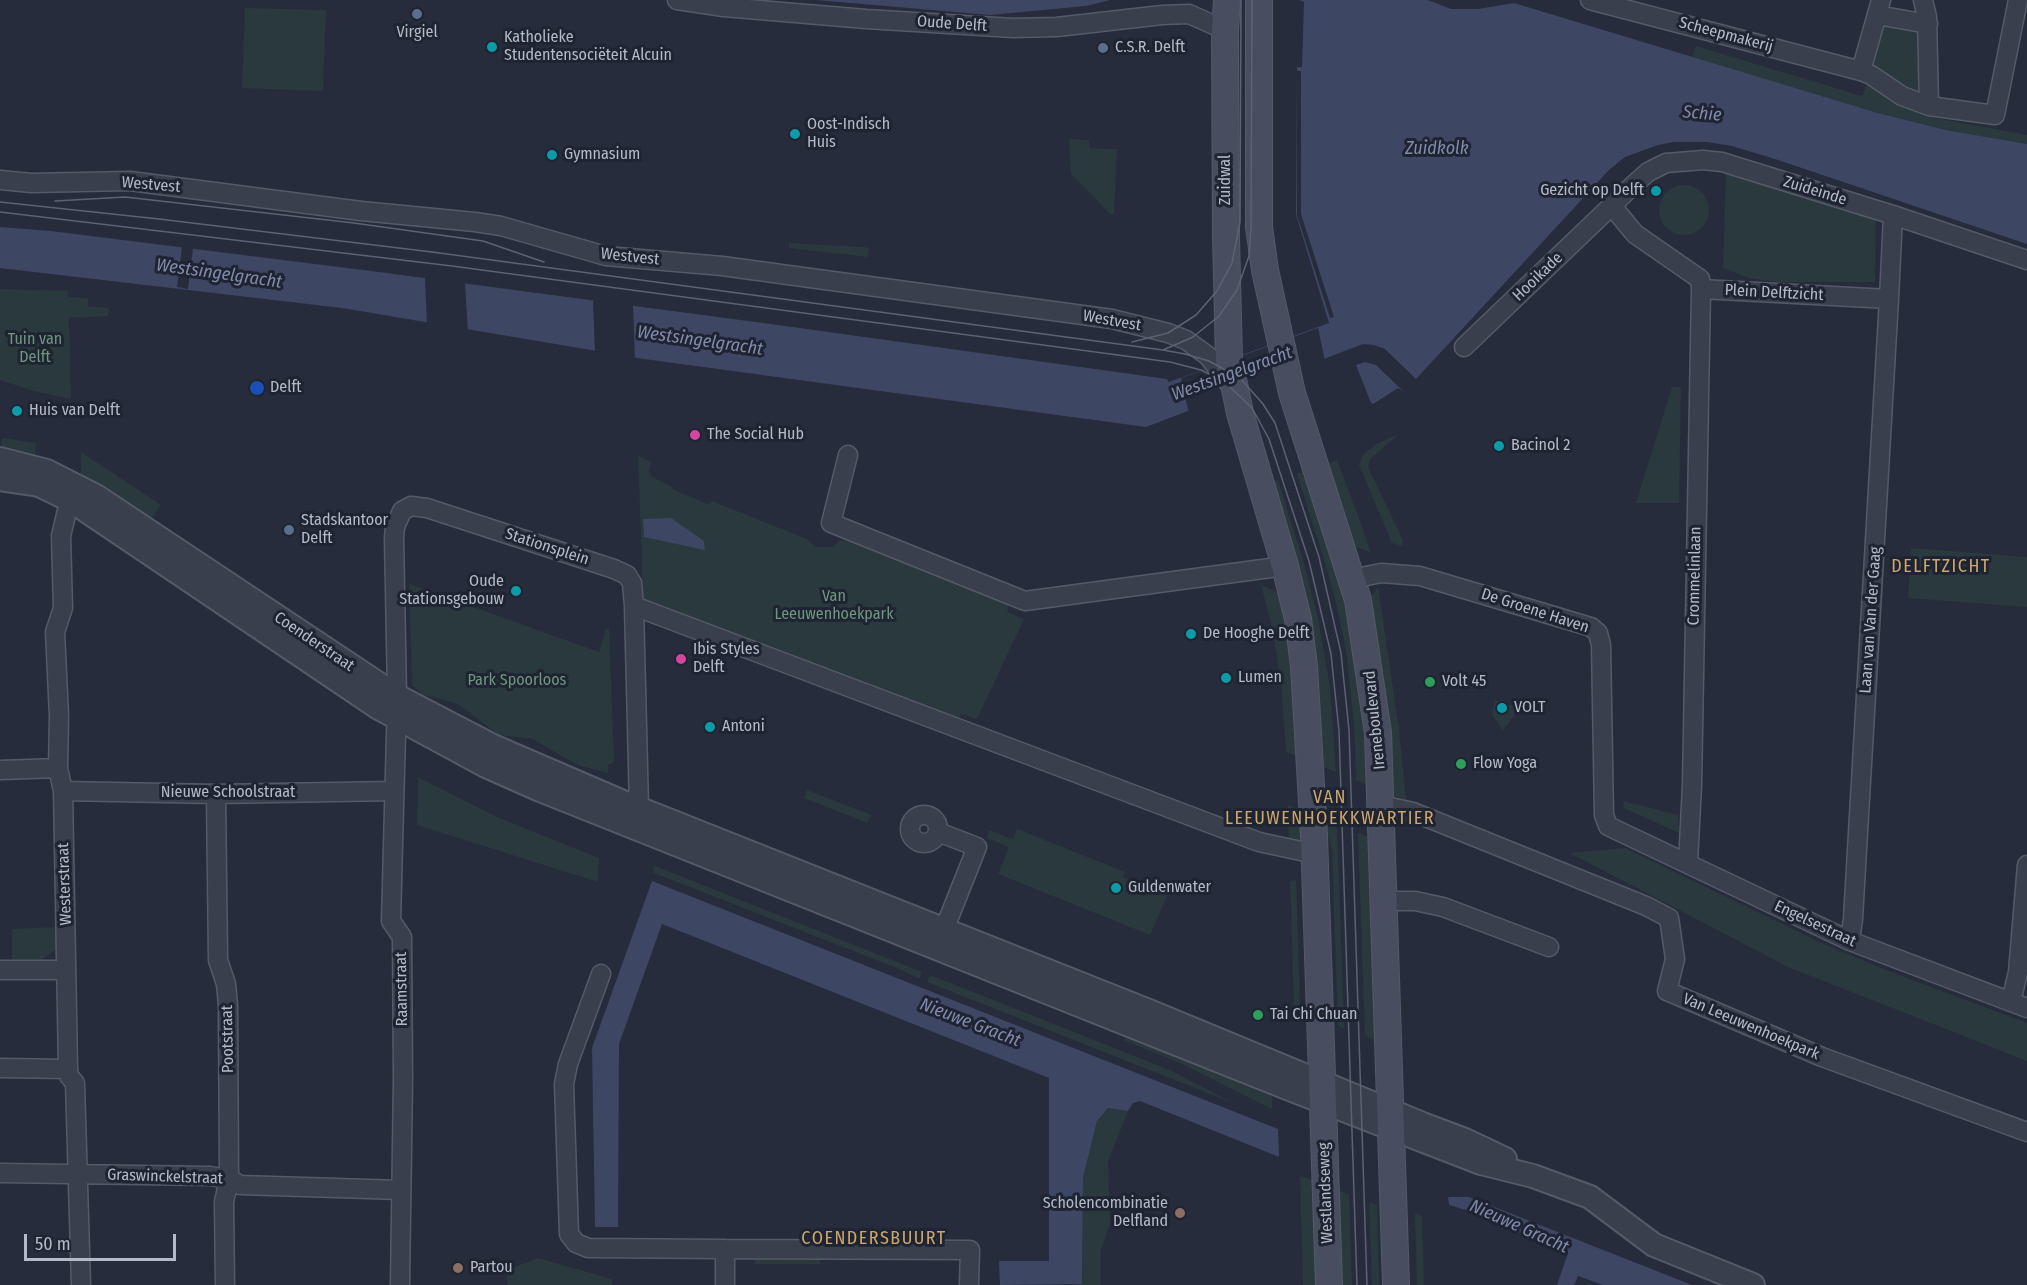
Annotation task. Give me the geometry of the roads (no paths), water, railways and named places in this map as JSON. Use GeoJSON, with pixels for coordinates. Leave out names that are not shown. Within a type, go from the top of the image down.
{"type":"FeatureCollection","features":[{"type":"Feature","properties":{"kind":"main road","name":"Zuidwal"},"geometry":{"type":"LineString","coordinates":[[1222,363],[1226,267],[1225,30],[1227,0]]}},
{"type":"Feature","properties":{"kind":"main road","name":"Zuidwal"},"geometry":{"type":"LineString","coordinates":[[1259,0],[1259,227],[1265,270],[1282,341]]}},
{"type":"Feature","properties":{"kind":"main road","name":"Ireneboulevard"},"geometry":{"type":"LineString","coordinates":[[1282,341],[1292,393],[1358,600],[1371,678],[1378,733],[1382,805],[1391,1119]]}},
{"type":"Feature","properties":{"kind":"main road"},"geometry":{"type":"LineString","coordinates":[[1222,363],[1239,403],[1285,566],[1298,619],[1305,666],[1315,854],[1322,1092]]}},
{"type":"Feature","properties":{"kind":"main road","name":"Westlandseweg"},"geometry":{"type":"LineString","coordinates":[[1322,1092],[1329,1285]]}},
{"type":"Feature","properties":{"kind":"main road"},"geometry":{"type":"LineString","coordinates":[[1391,1119],[1396,1285]]}},
{"type":"Feature","properties":{"kind":"street","name":"Oude Delft"},"geometry":{"type":"LineString","coordinates":[[677,0],[724,7],[842,17],[1013,28],[1057,27],[1189,14],[1225,30]]}},
{"type":"Feature","properties":{"kind":"street","name":"Scheepmakerij"},"geometry":{"type":"LineString","coordinates":[[1590,0],[1861,71],[1902,96],[1929,106],[1995,115],[2020,32]]}},
{"type":"Feature","properties":{"kind":"street"},"geometry":{"type":"LineString","coordinates":[[1923,0],[1928,24],[1929,106]]}},
{"type":"Feature","properties":{"kind":"street"},"geometry":{"type":"LineString","coordinates":[[2019,0],[2020,32]]}},
{"type":"Feature","properties":{"kind":"street"},"geometry":{"type":"LineString","coordinates":[[1861,71],[1880,5],[1928,24]]}},
{"type":"Feature","properties":{"kind":"street","name":"Zuideinde"},"geometry":{"type":"LineString","coordinates":[[1612,206],[1648,172],[1666,163],[1703,160],[1722,162],[1893,214],[2027,260]]}},
{"type":"Feature","properties":{"kind":"street","name":"Westvest"},"geometry":{"type":"LineString","coordinates":[[0,180],[31,183],[130,181],[361,211],[475,222],[501,226],[606,256],[722,266],[1112,319],[1178,336],[1222,363]]}},
{"type":"Feature","properties":{"kind":"street","name":"Plein Delftzicht"},"geometry":{"type":"LineString","coordinates":[[1612,206],[1635,234],[1700,279],[1701,289],[1889,299]]}},
{"type":"Feature","properties":{"kind":"street","name":"Hooikade"},"geometry":{"type":"LineString","coordinates":[[1464,347],[1612,206]]}},
{"type":"Feature","properties":{"kind":"street"},"geometry":{"type":"LineString","coordinates":[[1889,299],[1893,214]]}},
{"type":"Feature","properties":{"kind":"street","name":"Crommelinlaan"},"geometry":{"type":"LineString","coordinates":[[1688,863],[1692,785],[1701,289]]}},
{"type":"Feature","properties":{"kind":"street","name":"Laan van Van der Gaag"},"geometry":{"type":"LineString","coordinates":[[1850,941],[1889,299]]}},
{"type":"Feature","properties":{"kind":"street"},"geometry":{"type":"LineString","coordinates":[[848,454],[831,523],[1025,601],[1285,566]]}},
{"type":"Feature","properties":{"kind":"street","name":"Coenderstraat"},"geometry":{"type":"LineString","coordinates":[[0,459],[47,471],[71,491],[326,675],[397,707],[486,766],[540,790],[631,815]]}},
{"type":"Feature","properties":{"kind":"street","name":"Coenderstraat"},"geometry":{"type":"LineString","coordinates":[[0,479],[33,483],[48,489],[71,491]]}},
{"type":"Feature","properties":{"kind":"street","name":"Westerstraat"},"geometry":{"type":"LineString","coordinates":[[71,491],[61,537],[63,608],[55,632],[58,768],[63,791],[68,1069],[69,1076],[75,1083],[81,1285]]}},
{"type":"Feature","properties":{"kind":"street","name":"Stationsplein"},"geometry":{"type":"LineString","coordinates":[[397,707],[395,527],[402,511],[411,506],[427,508],[621,571],[627,575],[632,584],[633,606],[631,815]]}},
{"type":"Feature","properties":{"kind":"street","name":"De Groene Haven"},"geometry":{"type":"LineString","coordinates":[[1352,579],[1382,573],[1420,576],[1591,627],[1598,633],[1601,657],[1604,814],[1608,826]]}},
{"type":"Feature","properties":{"kind":"street"},"geometry":{"type":"LineString","coordinates":[[633,606],[1259,842],[1315,854]]}},
{"type":"Feature","properties":{"kind":"street","name":"Raamstraat"},"geometry":{"type":"LineString","coordinates":[[397,707],[391,921],[402,937],[403,1078],[400,1285]]}},
{"type":"Feature","properties":{"kind":"street"},"geometry":{"type":"LineString","coordinates":[[0,770],[58,768]]}},
{"type":"Feature","properties":{"kind":"street","name":"Nieuwe Schoolstraat"},"geometry":{"type":"LineString","coordinates":[[63,791],[216,794],[394,791]]}},
{"type":"Feature","properties":{"kind":"street","name":"Pootstraat"},"geometry":{"type":"LineString","coordinates":[[216,794],[218,960],[226,984],[228,1005],[229,1179],[224,1202],[225,1285]]}},
{"type":"Feature","properties":{"kind":"street","name":"Van Leeuwenhoekpark"},"geometry":{"type":"LineString","coordinates":[[1382,805],[1413,812],[1646,906],[1670,918],[1675,959],[1667,992],[1822,1057],[2027,1132]]}},
{"type":"Feature","properties":{"kind":"street"},"geometry":{"type":"LineString","coordinates":[[631,815],[1391,1119],[1488,1165],[1533,1176],[1590,1197],[1654,1245],[1753,1285]]}},
{"type":"Feature","properties":{"kind":"street","name":"Engelsestraat"},"geometry":{"type":"LineString","coordinates":[[1608,826],[1850,941],[2019,1005]]}},
{"type":"Feature","properties":{"kind":"street"},"geometry":{"type":"LineString","coordinates":[[938,832],[977,847],[940,938]]}},
{"type":"Feature","properties":{"kind":"street"},"geometry":{"type":"LineString","coordinates":[[2019,1005],[2018,972],[2027,864]]}},
{"type":"Feature","properties":{"kind":"street"},"geometry":{"type":"LineString","coordinates":[[1384,901],[1415,901],[1443,907],[1549,947]]}},
{"type":"Feature","properties":{"kind":"street"},"geometry":{"type":"LineString","coordinates":[[0,970],[66,970]]}},
{"type":"Feature","properties":{"kind":"street"},"geometry":{"type":"LineString","coordinates":[[601,974],[568,1064],[564,1084],[569,1234],[576,1243],[588,1248],[970,1250],[969,1285]]}},
{"type":"Feature","properties":{"kind":"street"},"geometry":{"type":"LineString","coordinates":[[0,1068],[68,1069]]}},
{"type":"Feature","properties":{"kind":"street","name":"Graswinckelstraat"},"geometry":{"type":"LineString","coordinates":[[0,1173],[210,1176],[229,1179],[240,1185],[401,1190]]}},
{"type":"Feature","properties":{"kind":"street"},"geometry":{"type":"LineString","coordinates":[[725,1249],[725,1285]]}},
{"type":"Feature","properties":{"kind":"water"},"geometry":{"type":"Polygon","coordinates":[[[816,0],[1110,0],[1086,6],[990,15],[816,0]]]}},
{"type":"Feature","properties":{"kind":"water"},"geometry":{"type":"Polygon","coordinates":[[[1299,0],[1428,0],[1451,9],[1478,9],[1514,3],[1878,113],[1946,130],[2027,144],[2027,244],[1732,146],[1707,142],[1673,142],[1658,145],[1625,157],[1609,170],[1416,379],[1385,349],[1363,344],[1146,427],[644,359],[342,308],[0,268],[0,227],[51,231],[778,325],[1167,379],[1169,382],[1329,323],[1296,215],[1297,67],[1302,67],[1304,2],[1299,0]]]}},
{"type":"Feature","properties":{"kind":"water"},"geometry":{"type":"Polygon","coordinates":[[[1365,362],[1376,365],[1404,392],[1398,388],[1373,404],[1371,403],[1356,365],[1365,362]]]}},
{"type":"Feature","properties":{"kind":"water"},"geometry":{"type":"Polygon","coordinates":[[[671,518],[704,541],[705,550],[644,537],[643,519],[671,518]]]}},
{"type":"Feature","properties":{"kind":"water","name":"Nieuwe Gracht"},"geometry":{"type":"Polygon","coordinates":[[[652,881],[1278,1129],[1279,1157],[1140,1101],[1133,1103],[1128,1111],[1108,1108],[1097,1121],[1083,1178],[1082,1284],[1000,1285],[999,1261],[1049,1261],[1049,1078],[662,924],[619,1044],[618,1227],[595,1227],[592,1048],[652,881]]]}},
{"type":"Feature","properties":{"kind":"water","name":"Nieuwe Gracht"},"geometry":{"type":"Polygon","coordinates":[[[1448,1197],[1469,1197],[1692,1285],[1603,1285],[1578,1276],[1574,1285],[1557,1285],[1568,1253],[1449,1205],[1448,1197]]]}},
{"type":"Feature","properties":{"kind":"tram line"},"geometry":{"type":"LineString","coordinates":[[1132,342],[1168,333],[1196,315],[1217,291],[1232,263],[1240,222],[1241,0]]}},
{"type":"Feature","properties":{"kind":"tram line"},"geometry":{"type":"LineString","coordinates":[[1163,350],[1193,337],[1219,316],[1237,290],[1249,256],[1252,0]]}},
{"type":"Feature","properties":{"kind":"tram line"},"geometry":{"type":"LineString","coordinates":[[55,201],[125,197],[354,223],[483,241],[544,262]]}},
{"type":"Feature","properties":{"kind":"tram line"},"geometry":{"type":"LineString","coordinates":[[0,202],[432,252],[1163,350],[1209,361],[1240,378],[1263,404],[1275,423],[1319,557],[1341,653],[1349,730],[1367,1285]]}},
{"type":"Feature","properties":{"kind":"tram line"},"geometry":{"type":"LineString","coordinates":[[0,212],[452,266],[1170,362],[1201,370],[1226,383],[1252,408],[1269,439],[1309,561],[1331,654],[1339,731],[1357,1285]]}},
{"type":"Feature","properties":{"kind":"place","name":"Virgiel"},"geometry":{"type":"Point","coordinates":[417,14]}},
{"type":"Feature","properties":{"kind":"place","name":"Katholieke Studentensociëteit Alcuin"},"geometry":{"type":"Point","coordinates":[492,47]}},
{"type":"Feature","properties":{"kind":"place","name":"C.S.R. Delft"},"geometry":{"type":"Point","coordinates":[1103,48]}},
{"type":"Feature","properties":{"kind":"place","name":"Oost-Indisch Huis"},"geometry":{"type":"Point","coordinates":[795,134]}},
{"type":"Feature","properties":{"kind":"place","name":"Gymnasium"},"geometry":{"type":"Point","coordinates":[552,155]}},
{"type":"Feature","properties":{"kind":"place","name":"Gezicht op Delft"},"geometry":{"type":"Point","coordinates":[1656,191]}},
{"type":"Feature","properties":{"kind":"place","name":"Delft"},"geometry":{"type":"Point","coordinates":[257,388]}},
{"type":"Feature","properties":{"kind":"place","name":"Huis van Delft"},"geometry":{"type":"Point","coordinates":[17,411]}},
{"type":"Feature","properties":{"kind":"place","name":"The Social Hub"},"geometry":{"type":"Point","coordinates":[695,435]}},
{"type":"Feature","properties":{"kind":"place","name":"Bacinol 2"},"geometry":{"type":"Point","coordinates":[1499,446]}},
{"type":"Feature","properties":{"kind":"place","name":"Stadskantoor Delft"},"geometry":{"type":"Point","coordinates":[289,530]}},
{"type":"Feature","properties":{"kind":"place","name":"Oude Stationsgebouw"},"geometry":{"type":"Point","coordinates":[516,591]}},
{"type":"Feature","properties":{"kind":"place","name":"De Hooghe Delft"},"geometry":{"type":"Point","coordinates":[1191,634]}},
{"type":"Feature","properties":{"kind":"place","name":"Ibis Styles Delft"},"geometry":{"type":"Point","coordinates":[681,659]}},
{"type":"Feature","properties":{"kind":"place","name":"Lumen"},"geometry":{"type":"Point","coordinates":[1226,678]}},
{"type":"Feature","properties":{"kind":"place","name":"Volt 45"},"geometry":{"type":"Point","coordinates":[1430,682]}},
{"type":"Feature","properties":{"kind":"place","name":"VOLT"},"geometry":{"type":"Point","coordinates":[1502,708]}},
{"type":"Feature","properties":{"kind":"place","name":"Antoni"},"geometry":{"type":"Point","coordinates":[710,727]}},
{"type":"Feature","properties":{"kind":"place","name":"Flow Yoga"},"geometry":{"type":"Point","coordinates":[1461,764]}},
{"type":"Feature","properties":{"kind":"place","name":"Guldenwater"},"geometry":{"type":"Point","coordinates":[1116,888]}},
{"type":"Feature","properties":{"kind":"place","name":"Tai Chi Chuan"},"geometry":{"type":"Point","coordinates":[1258,1015]}},
{"type":"Feature","properties":{"kind":"place","name":"Scholencombinatie Delfland"},"geometry":{"type":"Point","coordinates":[1180,1213]}},
{"type":"Feature","properties":{"kind":"place","name":"Partou"},"geometry":{"type":"Point","coordinates":[458,1268]}},
{"type":"Feature","properties":{"kind":"district","name":"DELFTZICHT"},"geometry":{"type":"Point","coordinates":[1941,567]}},
{"type":"Feature","properties":{"kind":"district","name":"VAN LEEUWENHOEKKWARTIER"},"geometry":{"type":"Point","coordinates":[1330,808]}},
{"type":"Feature","properties":{"kind":"district","name":"COENDERSBUURT"},"geometry":{"type":"Point","coordinates":[874,1239]}},
{"type":"Feature","properties":{"kind":"water label","name":"Schie"},"geometry":{"type":"Point","coordinates":[1702,114]}},
{"type":"Feature","properties":{"kind":"water label","name":"Zuidkolk"},"geometry":{"type":"Point","coordinates":[1437,149]}},
{"type":"Feature","properties":{"kind":"water label","name":"Westsingelgracht"},"geometry":{"type":"Point","coordinates":[219,274]}},
{"type":"Feature","properties":{"kind":"water label","name":"Westsingelgracht"},"geometry":{"type":"Point","coordinates":[700,341]}},
{"type":"Feature","properties":{"kind":"water label","name":"Westsingelgracht"},"geometry":{"type":"Point","coordinates":[1232,374]}},
{"type":"Feature","properties":{"kind":"park label","name":"Tuin van Delft"},"geometry":{"type":"Point","coordinates":[35,349]}},
{"type":"Feature","properties":{"kind":"park label","name":"Park Spoorloos"},"geometry":{"type":"Point","coordinates":[517,681]}}]}
